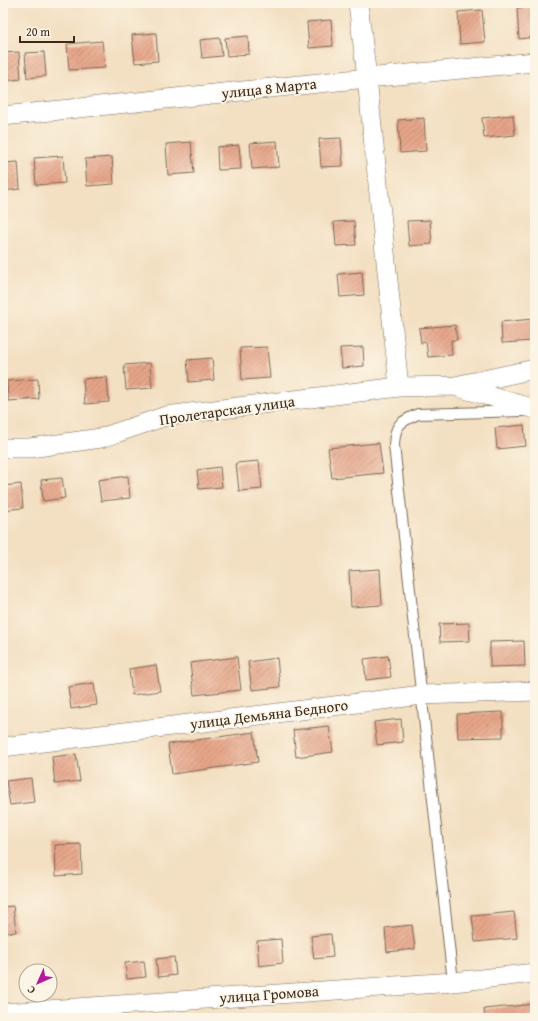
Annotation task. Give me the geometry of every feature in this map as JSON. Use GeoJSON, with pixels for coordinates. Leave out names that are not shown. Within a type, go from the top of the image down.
{"type":"FeatureCollection","features":[{"type":"Feature","properties":{"kind":"street"},"geometry":{"type":"LineString","coordinates":[[358,3],[399,387]]}},
{"type":"Feature","properties":{"kind":"street","name":"улица 8 Марта"},"geometry":{"type":"LineString","coordinates":[[3,116],[535,62]]}},
{"type":"Feature","properties":{"kind":"street","name":"Пролетарская улица"},"geometry":{"type":"LineString","coordinates":[[3,448],[30,448],[101,438],[166,416],[399,387],[455,386],[535,369]]}},
{"type":"Feature","properties":{"kind":"street","name":"Пролетарская улица"},"geometry":{"type":"LineString","coordinates":[[455,386],[535,410]]}},
{"type":"Feature","properties":{"kind":"street","name":"улица Демьяна Бедного"},"geometry":{"type":"LineString","coordinates":[[3,747],[422,695],[535,691]]}},
{"type":"Feature","properties":{"kind":"street","name":"улица Громова"},"geometry":{"type":"LineString","coordinates":[[3,1013],[453,982],[535,973]]}},
{"type":"Feature","properties":{"kind":"lane"},"geometry":{"type":"LineString","coordinates":[[453,982],[395,453],[395,433],[402,421],[418,414],[535,410]]}},
{"type":"Feature","properties":{"kind":"building"},"geometry":{"type":"Polygon","coordinates":[[[535,7],[535,37],[519,39],[517,8],[535,7]]]}},
{"type":"Feature","properties":{"kind":"building"},"geometry":{"type":"Polygon","coordinates":[[[482,10],[485,42],[460,44],[458,12],[482,10]]]}},
{"type":"Feature","properties":{"kind":"building"},"geometry":{"type":"Polygon","coordinates":[[[331,20],[333,46],[309,48],[307,22],[331,20]]]}},
{"type":"Feature","properties":{"kind":"building"},"geometry":{"type":"Polygon","coordinates":[[[156,33],[158,61],[135,63],[132,35],[156,33]]]}},
{"type":"Feature","properties":{"kind":"building"},"geometry":{"type":"Polygon","coordinates":[[[248,36],[249,54],[227,56],[225,38],[248,36]]]}},
{"type":"Feature","properties":{"kind":"building"},"geometry":{"type":"Polygon","coordinates":[[[220,38],[222,56],[202,58],[200,40],[220,38]]]}},
{"type":"Feature","properties":{"kind":"building"},"geometry":{"type":"Polygon","coordinates":[[[102,41],[105,68],[69,70],[67,44],[102,41]]]}},
{"type":"Feature","properties":{"kind":"building"},"geometry":{"type":"Polygon","coordinates":[[[19,52],[21,79],[3,81],[3,53],[19,52]]]}},
{"type":"Feature","properties":{"kind":"building"},"geometry":{"type":"Polygon","coordinates":[[[44,52],[46,76],[27,78],[25,53],[44,52]]]}},
{"type":"Feature","properties":{"kind":"building"},"geometry":{"type":"Polygon","coordinates":[[[513,115],[515,135],[484,138],[482,118],[513,115]]]}},
{"type":"Feature","properties":{"kind":"building"},"geometry":{"type":"Polygon","coordinates":[[[424,118],[426,151],[400,153],[398,120],[424,118]]]}},
{"type":"Feature","properties":{"kind":"building"},"geometry":{"type":"Polygon","coordinates":[[[341,138],[343,166],[321,167],[319,139],[341,138]]]}},
{"type":"Feature","properties":{"kind":"building"},"geometry":{"type":"Polygon","coordinates":[[[277,141],[279,167],[252,169],[250,143],[277,141]]]}},
{"type":"Feature","properties":{"kind":"building"},"geometry":{"type":"Polygon","coordinates":[[[191,142],[194,173],[168,175],[166,144],[191,142]]]}},
{"type":"Feature","properties":{"kind":"building"},"geometry":{"type":"Polygon","coordinates":[[[239,145],[241,169],[218,170],[217,147],[239,145]]]}},
{"type":"Feature","properties":{"kind":"building"},"geometry":{"type":"Polygon","coordinates":[[[63,156],[65,183],[36,185],[34,158],[63,156]]]}},
{"type":"Feature","properties":{"kind":"building"},"geometry":{"type":"Polygon","coordinates":[[[112,157],[114,184],[87,186],[85,159],[112,157]]]}},
{"type":"Feature","properties":{"kind":"building"},"geometry":{"type":"Polygon","coordinates":[[[18,162],[20,189],[3,191],[3,163],[18,162]]]}},
{"type":"Feature","properties":{"kind":"building"},"geometry":{"type":"Polygon","coordinates":[[[430,220],[432,244],[409,246],[407,221],[430,220]]]}},
{"type":"Feature","properties":{"kind":"building"},"geometry":{"type":"Polygon","coordinates":[[[354,221],[356,245],[336,246],[334,222],[354,221]]]}},
{"type":"Feature","properties":{"kind":"building"},"geometry":{"type":"Polygon","coordinates":[[[362,272],[364,295],[340,297],[338,274],[362,272]]]}},
{"type":"Feature","properties":{"kind":"building"},"geometry":{"type":"Polygon","coordinates":[[[533,319],[534,341],[502,343],[501,322],[533,319]]]}},
{"type":"Feature","properties":{"kind":"building"},"geometry":{"type":"Polygon","coordinates":[[[455,325],[457,340],[451,340],[452,355],[428,357],[426,342],[421,343],[419,328],[455,325]]]}},
{"type":"Feature","properties":{"kind":"building"},"geometry":{"type":"Polygon","coordinates":[[[267,347],[270,378],[242,380],[240,348],[267,347]]]}},
{"type":"Feature","properties":{"kind":"building"},"geometry":{"type":"Polygon","coordinates":[[[363,347],[364,366],[342,368],[340,348],[363,347]]]}},
{"type":"Feature","properties":{"kind":"building"},"geometry":{"type":"Polygon","coordinates":[[[212,358],[214,380],[189,382],[187,360],[212,358]]]}},
{"type":"Feature","properties":{"kind":"building"},"geometry":{"type":"Polygon","coordinates":[[[150,363],[152,388],[126,390],[124,365],[150,363]]]}},
{"type":"Feature","properties":{"kind":"building"},"geometry":{"type":"Polygon","coordinates":[[[107,377],[109,402],[85,404],[83,379],[107,377]]]}},
{"type":"Feature","properties":{"kind":"building"},"geometry":{"type":"Polygon","coordinates":[[[38,379],[39,399],[8,401],[7,381],[38,379]]]}},
{"type":"Feature","properties":{"kind":"building"},"geometry":{"type":"Polygon","coordinates":[[[524,425],[526,446],[497,449],[495,428],[524,425]]]}},
{"type":"Feature","properties":{"kind":"building"},"geometry":{"type":"Polygon","coordinates":[[[379,443],[383,473],[332,478],[328,448],[379,443]]]}},
{"type":"Feature","properties":{"kind":"building"},"geometry":{"type":"Polygon","coordinates":[[[259,461],[262,489],[239,491],[236,463],[259,461]]]}},
{"type":"Feature","properties":{"kind":"building"},"geometry":{"type":"Polygon","coordinates":[[[220,467],[222,487],[199,489],[197,470],[220,467]]]}},
{"type":"Feature","properties":{"kind":"building"},"geometry":{"type":"Polygon","coordinates":[[[128,476],[130,498],[101,501],[98,480],[128,476]]]}},
{"type":"Feature","properties":{"kind":"building"},"geometry":{"type":"Polygon","coordinates":[[[62,478],[65,498],[43,501],[41,480],[62,478]]]}},
{"type":"Feature","properties":{"kind":"building"},"geometry":{"type":"Polygon","coordinates":[[[21,484],[23,508],[3,510],[3,486],[21,484]]]}},
{"type":"Feature","properties":{"kind":"building"},"geometry":{"type":"Polygon","coordinates":[[[380,569],[382,605],[351,607],[349,571],[380,569]]]}},
{"type":"Feature","properties":{"kind":"building"},"geometry":{"type":"Polygon","coordinates":[[[469,623],[470,641],[440,642],[439,624],[469,623]]]}},
{"type":"Feature","properties":{"kind":"building"},"geometry":{"type":"Polygon","coordinates":[[[524,641],[525,666],[490,667],[490,642],[524,641]]]}},
{"type":"Feature","properties":{"kind":"building"},"geometry":{"type":"Polygon","coordinates":[[[388,656],[391,677],[366,680],[364,659],[388,656]]]}},
{"type":"Feature","properties":{"kind":"building"},"geometry":{"type":"Polygon","coordinates":[[[237,657],[241,690],[194,695],[190,663],[237,657]]]}},
{"type":"Feature","properties":{"kind":"building"},"geometry":{"type":"Polygon","coordinates":[[[277,658],[280,687],[252,690],[248,662],[277,658]]]}},
{"type":"Feature","properties":{"kind":"building"},"geometry":{"type":"Polygon","coordinates":[[[156,665],[160,691],[132,695],[129,669],[156,665]]]}},
{"type":"Feature","properties":{"kind":"building"},"geometry":{"type":"Polygon","coordinates":[[[94,683],[97,705],[71,709],[68,687],[94,683]]]}},
{"type":"Feature","properties":{"kind":"building"},"geometry":{"type":"Polygon","coordinates":[[[503,712],[503,737],[458,738],[457,714],[503,712]]]}},
{"type":"Feature","properties":{"kind":"building"},"geometry":{"type":"Polygon","coordinates":[[[401,719],[403,742],[377,745],[374,722],[401,719]]]}},
{"type":"Feature","properties":{"kind":"building"},"geometry":{"type":"Polygon","coordinates":[[[329,726],[333,752],[296,757],[293,730],[329,726]]]}},
{"type":"Feature","properties":{"kind":"building"},"geometry":{"type":"Polygon","coordinates":[[[254,732],[258,762],[172,774],[168,744],[254,732]]]}},
{"type":"Feature","properties":{"kind":"building"},"geometry":{"type":"Polygon","coordinates":[[[76,754],[80,781],[55,784],[52,757],[76,754]]]}},
{"type":"Feature","properties":{"kind":"building"},"geometry":{"type":"Polygon","coordinates":[[[31,778],[34,802],[10,805],[6,781],[31,778]]]}},
{"type":"Feature","properties":{"kind":"building"},"geometry":{"type":"Polygon","coordinates":[[[81,844],[82,874],[56,876],[55,845],[81,844]]]}},
{"type":"Feature","properties":{"kind":"building"},"geometry":{"type":"Polygon","coordinates":[[[13,906],[16,932],[3,933],[3,907],[13,906]]]}},
{"type":"Feature","properties":{"kind":"building"},"geometry":{"type":"Polygon","coordinates":[[[514,912],[517,938],[475,942],[472,916],[514,912]]]}},
{"type":"Feature","properties":{"kind":"building"},"geometry":{"type":"Polygon","coordinates":[[[412,925],[415,949],[387,952],[385,928],[412,925]]]}},
{"type":"Feature","properties":{"kind":"building"},"geometry":{"type":"Polygon","coordinates":[[[331,934],[333,957],[314,959],[311,936],[331,934]]]}},
{"type":"Feature","properties":{"kind":"building"},"geometry":{"type":"Polygon","coordinates":[[[281,939],[283,963],[259,966],[257,941],[281,939]]]}},
{"type":"Feature","properties":{"kind":"building"},"geometry":{"type":"Polygon","coordinates":[[[174,957],[176,975],[158,977],[156,959],[174,957]]]}},
{"type":"Feature","properties":{"kind":"building"},"geometry":{"type":"Polygon","coordinates":[[[144,961],[146,977],[127,979],[125,963],[144,961]]]}},
{"type":"Feature","properties":{"kind":"building"},"geometry":{"type":"Polygon","coordinates":[[[535,1004],[535,1018],[485,1018],[484,1009],[535,1004]]]}},
{"type":"Feature","properties":{"kind":"building"},"geometry":{"type":"Polygon","coordinates":[[[414,1013],[414,1018],[392,1018],[391,1015],[414,1013]]]}}]}
